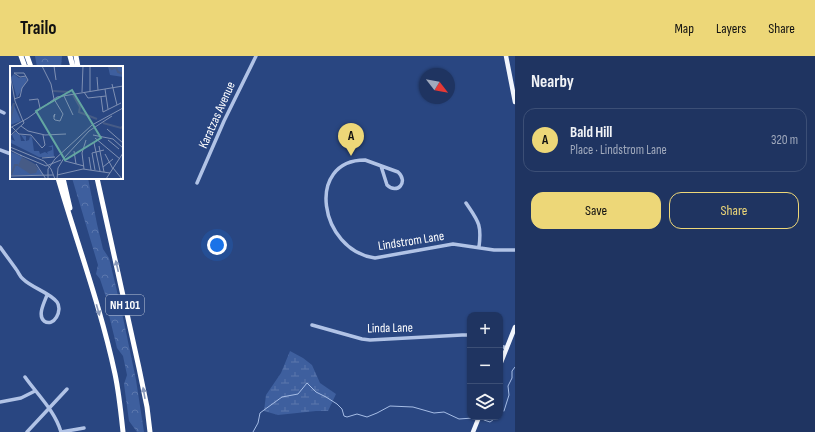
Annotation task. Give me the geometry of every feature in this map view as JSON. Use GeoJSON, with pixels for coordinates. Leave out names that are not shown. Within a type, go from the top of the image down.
{"type":"FeatureCollection","features":[{"type":"Feature","properties":{"kind":"highway"},"geometry":{"type":"LineString","coordinates":[[21,56],[25,66]]}},
{"type":"Feature","properties":{"kind":"highway"},"geometry":{"type":"LineString","coordinates":[[27,56],[31,66]]}},
{"type":"Feature","properties":{"kind":"highway"},"geometry":{"type":"LineString","coordinates":[[70,56],[73,66]]}},
{"type":"Feature","properties":{"kind":"highway"},"geometry":{"type":"LineString","coordinates":[[76,56],[78,66]]}},
{"type":"Feature","properties":{"kind":"highway","name":"NH 101"},"geometry":{"type":"LineString","coordinates":[[58,179],[105,332],[115,375],[123,432]]}},
{"type":"Feature","properties":{"kind":"highway"},"geometry":{"type":"LineString","coordinates":[[63,179],[80,246]]}},
{"type":"Feature","properties":{"kind":"highway","name":"NH 101"},"geometry":{"type":"LineString","coordinates":[[97,179],[139,368],[147,407],[150,432]]}},
{"type":"Feature","properties":{"kind":"main road"},"geometry":{"type":"LineString","coordinates":[[506,56],[515,102]]}},
{"type":"Feature","properties":{"kind":"main road"},"geometry":{"type":"LineString","coordinates":[[503,356],[515,327]]}},
{"type":"Feature","properties":{"kind":"main road"},"geometry":{"type":"LineString","coordinates":[[473,432],[478,420]]}},
{"type":"Feature","properties":{"kind":"street","name":"Karatzas Avenue"},"geometry":{"type":"LineString","coordinates":[[197,183],[227,115],[256,56]]}},
{"type":"Feature","properties":{"kind":"street"},"geometry":{"type":"LineString","coordinates":[[0,150],[10,154]]}},
{"type":"Feature","properties":{"kind":"street","name":"Lindstrom Lane"},"geometry":{"type":"LineString","coordinates":[[381,166],[387,185],[392,189],[400,186],[403,182],[400,174],[381,166],[365,160],[350,162],[340,168],[336,171],[329,185],[326,202],[329,218],[349,247],[366,256],[375,258],[457,244],[494,250],[515,250]]}},
{"type":"Feature","properties":{"kind":"street"},"geometry":{"type":"LineString","coordinates":[[466,203],[476,218],[480,230],[479,247]]}},
{"type":"Feature","properties":{"kind":"street"},"geometry":{"type":"LineString","coordinates":[[0,247],[24,280],[47,295],[54,300],[59,306],[57,318],[50,322],[46,322],[41,316],[47,295]]}},
{"type":"Feature","properties":{"kind":"street","name":"Linda Lane"},"geometry":{"type":"LineString","coordinates":[[312,325],[370,340],[467,335]]}},
{"type":"Feature","properties":{"kind":"street"},"geometry":{"type":"LineString","coordinates":[[25,377],[57,421],[61,432],[84,428]]}},
{"type":"Feature","properties":{"kind":"street"},"geometry":{"type":"LineString","coordinates":[[26,432],[67,389]]}},
{"type":"Feature","properties":{"kind":"street"},"geometry":{"type":"LineString","coordinates":[[0,402],[21,398],[35,391]]}},
{"type":"Feature","properties":{"kind":"green space"},"geometry":{"type":"Polygon","coordinates":[[[35,56],[62,56],[61,66],[37,66],[35,56]]]}},
{"type":"Feature","properties":{"kind":"green space"},"geometry":{"type":"Polygon","coordinates":[[[72,179],[88,179],[103,249],[109,258],[121,308],[136,380],[144,432],[137,432],[129,421],[124,384],[127,375],[123,356],[117,348],[106,303],[107,300],[100,279],[96,274],[98,265],[72,179]]]}},
{"type":"Feature","properties":{"kind":"green space"},"geometry":{"type":"Polygon","coordinates":[[[290,351],[312,365],[320,383],[336,394],[328,411],[278,415],[264,411],[266,395],[281,373],[290,351]]]}},
{"type":"Feature","properties":{"kind":"waterway"},"geometry":{"type":"LineString","coordinates":[[504,411],[509,395],[508,386],[512,378],[512,371],[515,367]]}},
{"type":"Feature","properties":{"kind":"waterway"},"geometry":{"type":"LineString","coordinates":[[253,432],[258,423],[260,413],[282,397],[298,394],[307,383],[316,392],[337,404],[342,409],[344,416],[347,417],[357,414],[367,417],[390,406],[413,407],[434,413],[444,412],[459,419],[467,418]]}},
{"type":"Feature","properties":{"kind":"waterway"},"geometry":{"type":"LineString","coordinates":[[484,420],[490,422],[493,420]]}},
{"type":"Feature","properties":{"kind":"place","name":"Bald Hill"},"geometry":{"type":"Point","coordinates":[351,156]}}]}
